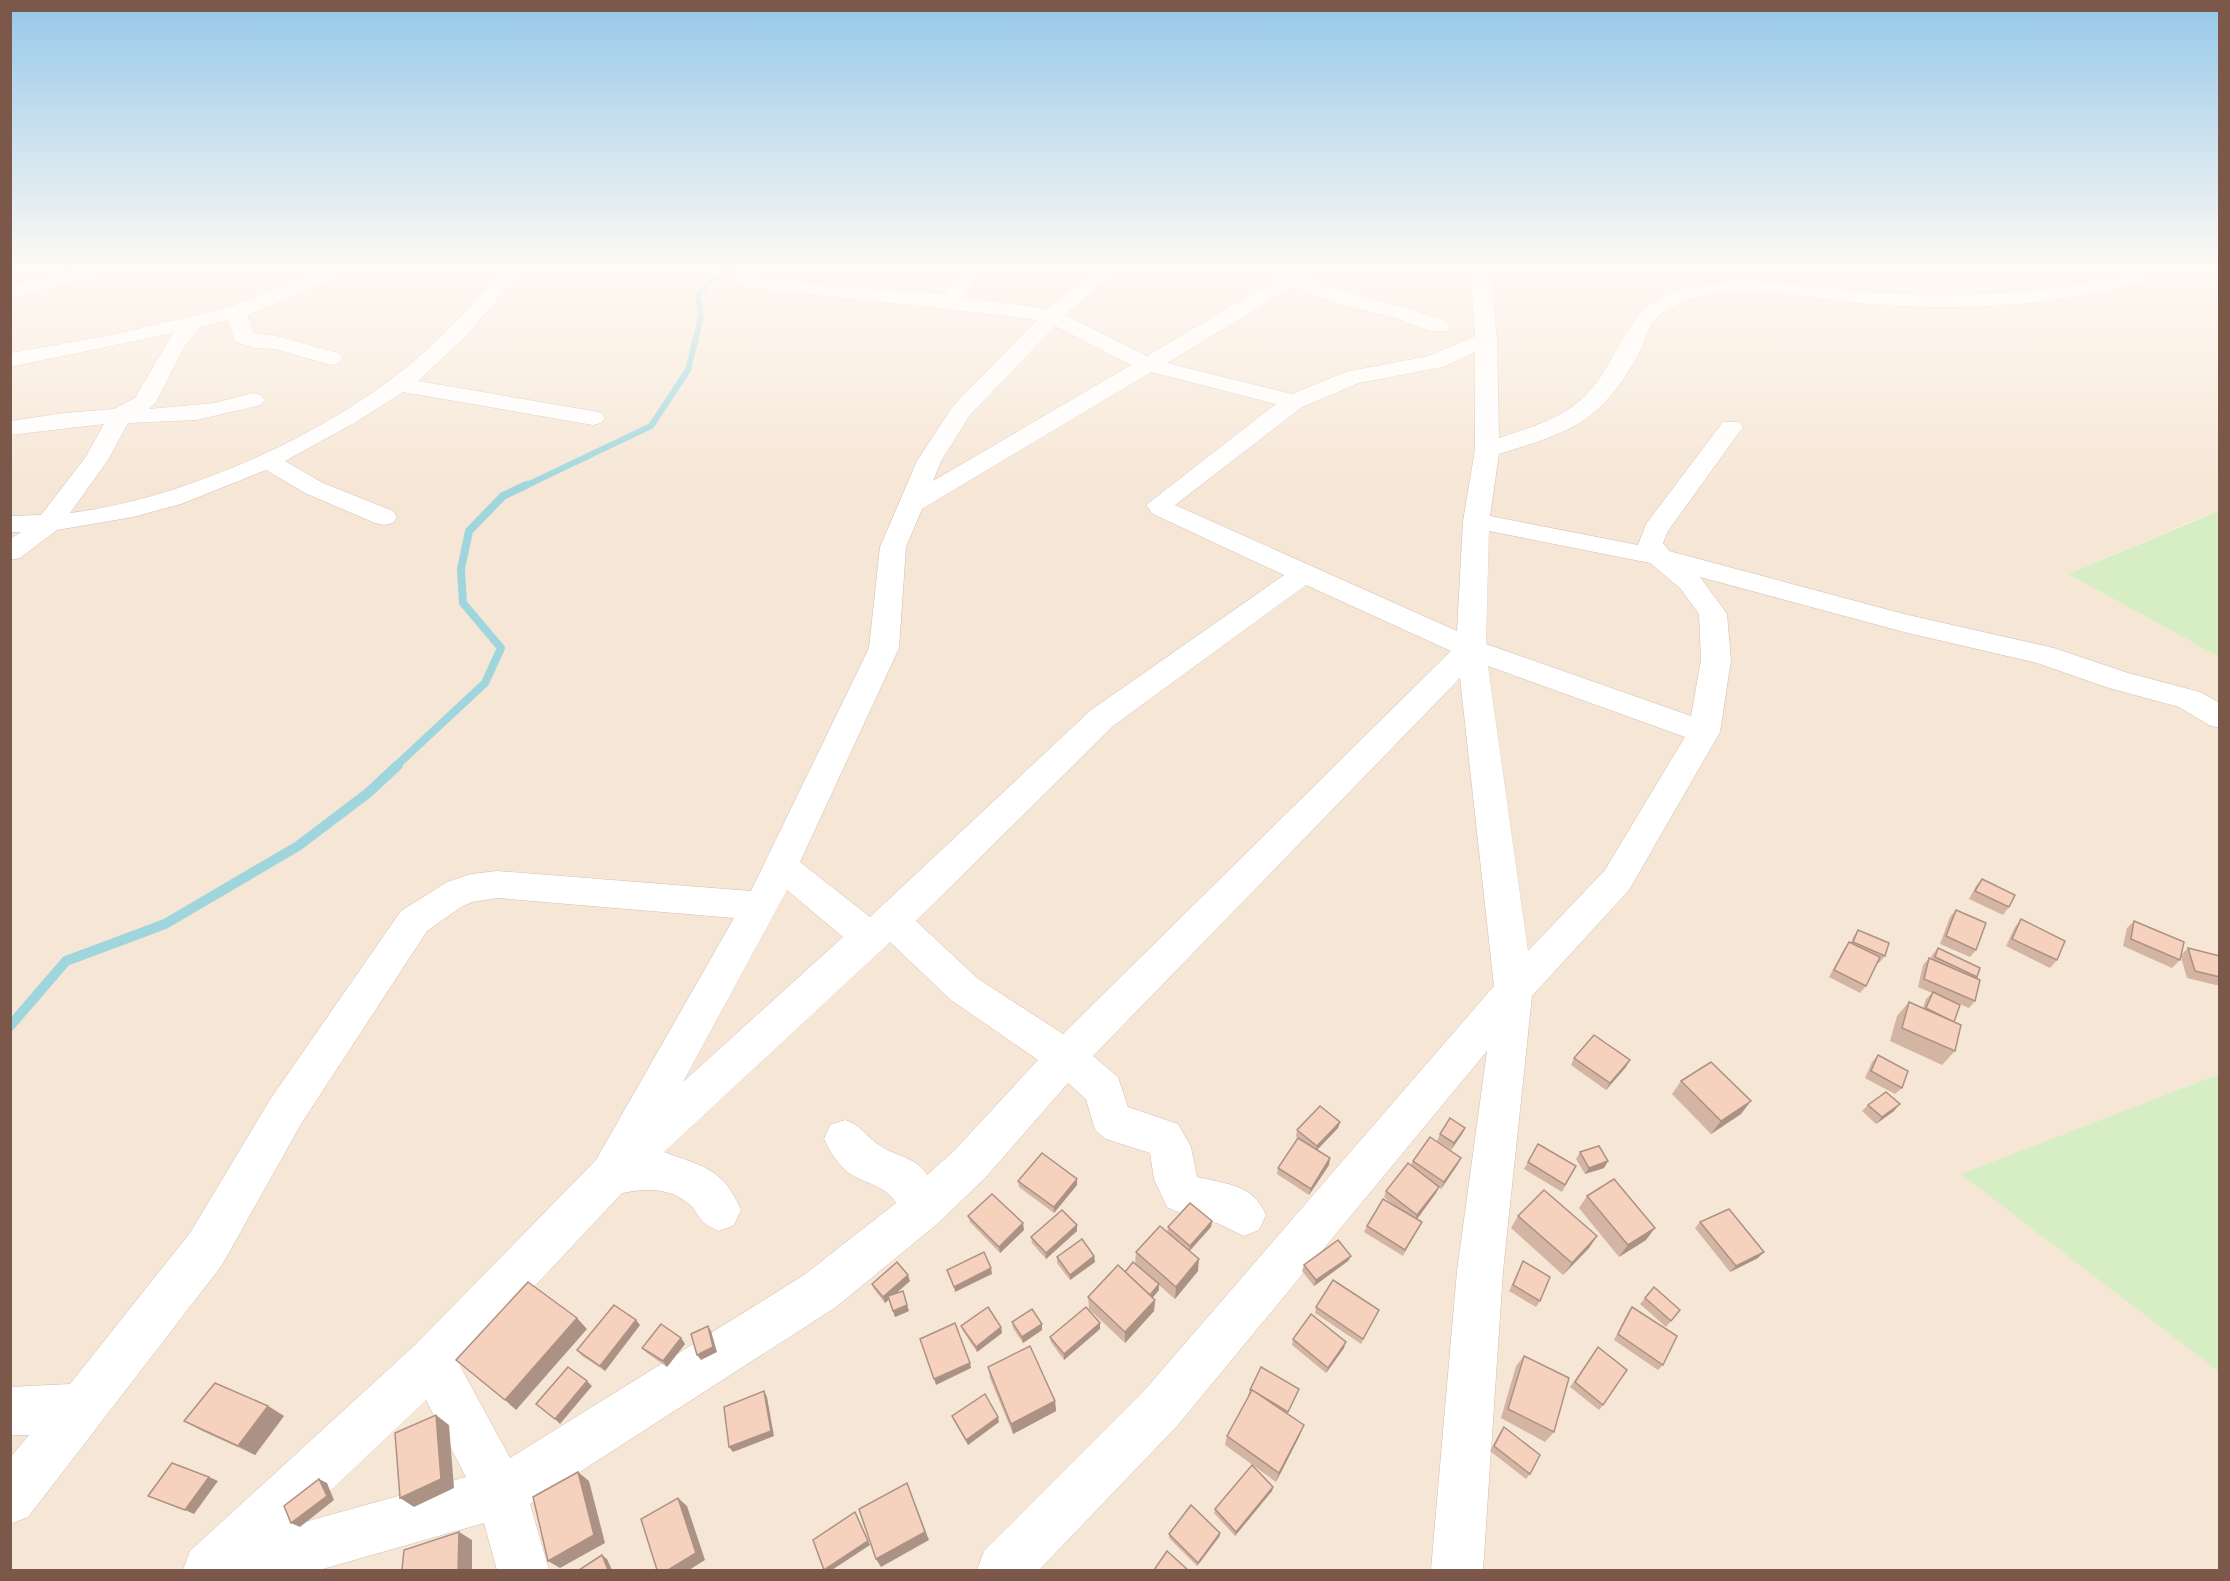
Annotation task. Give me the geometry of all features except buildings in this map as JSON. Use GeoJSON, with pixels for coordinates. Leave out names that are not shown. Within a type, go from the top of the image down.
{"type":"FeatureCollection","features":[{"type":"Feature","properties":{"kind":"street"},"geometry":{"type":"LineString","coordinates":[[10,360],[107,341]]}},
{"type":"Feature","properties":{"kind":"street"},"geometry":{"type":"LineString","coordinates":[[10,552],[48,524],[96,460],[120,416],[144,402],[178,341]]}},
{"type":"Feature","properties":{"kind":"street"},"geometry":{"type":"LineString","coordinates":[[252,341],[276,343],[331,358]]}},
{"type":"Feature","properties":{"kind":"street"},"geometry":{"type":"LineString","coordinates":[[10,524],[48,524],[154,505],[210,488],[267,461],[362,409],[397,384],[446,341]]}},
{"type":"Feature","properties":{"kind":"street"},"geometry":{"type":"LineString","coordinates":[[611,1174],[737,945],[762,906],[884,648],[893,547],[930,461],[961,411],[1031,341]]}},
{"type":"Feature","properties":{"kind":"street"},"geometry":{"type":"LineString","coordinates":[[1101,341],[1146,364],[1294,402]]}},
{"type":"Feature","properties":{"kind":"street"},"geometry":{"type":"LineString","coordinates":[[910,505],[1186,341]]}},
{"type":"Feature","properties":{"kind":"street"},"geometry":{"type":"LineString","coordinates":[[1482,341],[1435,362],[1353,377],[1294,402],[1161,501],[1159,505],[1303,574],[1471,649],[1704,732]]}},
{"type":"Feature","properties":{"kind":"street"},"geometry":{"type":"LineString","coordinates":[[1457,1570],[1480,1270],[1514,990],[1471,649],[1476,521],[1486,450],[1486,341]]}},
{"type":"Feature","properties":{"kind":"street"},"geometry":{"type":"LineString","coordinates":[[1486,450],[1547,430],[1590,404],[1620,366],[1633,341]]}},
{"type":"Feature","properties":{"kind":"street"},"geometry":{"type":"LineString","coordinates":[[397,384],[593,418]]}},
{"type":"Feature","properties":{"kind":"street"},"geometry":{"type":"LineString","coordinates":[[10,428],[55,421],[120,416],[196,414],[229,408],[254,400]]}},
{"type":"Feature","properties":{"kind":"street"},"geometry":{"type":"LineString","coordinates":[[1003,1570],[1160,1409],[1514,990],[1617,880],[1704,732],[1716,660],[1713,614],[1690,582],[1659,557],[1650,543],[1655,530],[1731,426]]}},
{"type":"Feature","properties":{"kind":"street"},"geometry":{"type":"LineString","coordinates":[[267,461],[314,488],[384,517]]}},
{"type":"Feature","properties":{"kind":"street"},"geometry":{"type":"LineString","coordinates":[[1476,521],[1659,557],[1904,623],[2044,656],[2120,681],[2189,699],[2220,717]]}},
{"type":"Feature","properties":{"kind":"street"},"geometry":{"type":"LineString","coordinates":[[209,1570],[432,1362],[611,1174],[880,929],[1102,718],[1303,574]]}},
{"type":"Feature","properties":{"kind":"street"},"geometry":{"type":"LineString","coordinates":[[229,1570],[501,1493],[820,1291],[922,1209],[969,1165],[1066,1057],[1471,649]]}},
{"type":"Feature","properties":{"kind":"street"},"geometry":{"type":"LineString","coordinates":[[780,865],[833,906],[880,929],[964,989],[1066,1057],[1104,1090],[1110,1117],[1121,1126],[1163,1138],[1170,1147],[1174,1179],[1182,1192],[1194,1198],[1225,1203],[1244,1215]]}},
{"type":"Feature","properties":{"kind":"street"},"geometry":{"type":"LineString","coordinates":[[10,1499],[206,1249],[286,1111],[414,921],[442,898],[460,890],[486,884],[513,884],[762,906]]}},
{"type":"Feature","properties":{"kind":"street"},"geometry":{"type":"LineString","coordinates":[[845,1139],[864,1159],[906,1179],[922,1209]]}},
{"type":"Feature","properties":{"kind":"street"},"geometry":{"type":"LineString","coordinates":[[611,1174],[652,1168],[701,1186],[719,1210]]}},
{"type":"Feature","properties":{"kind":"street"},"geometry":{"type":"LineString","coordinates":[[432,1362],[501,1493],[524,1570]]}},
{"type":"Feature","properties":{"kind":"street"},"geometry":{"type":"LineString","coordinates":[[10,1411],[82,1408]]}},
{"type":"Feature","properties":{"kind":"shaded area"},"geometry":{"type":"Polygon","coordinates":[[[11,341],[2219,341],[2219,510],[2068,574],[2219,657],[2219,1074],[1962,1174],[2219,1372],[2219,1570],[11,1570],[11,341]]]}},
{"type":"Feature","properties":{"kind":"green space"},"geometry":{"type":"Polygon","coordinates":[[[2219,510],[2219,657],[2068,574],[2202,518],[2219,510]]]}},
{"type":"Feature","properties":{"kind":"green space"},"geometry":{"type":"Polygon","coordinates":[[[2219,1074],[2219,1372],[1961,1174],[2219,1074]]]}},
{"type":"Feature","properties":{"kind":"waterway"},"geometry":{"type":"LineString","coordinates":[[523,487],[651,426],[688,370],[695,341]]}},
{"type":"Feature","properties":{"kind":"waterway"},"geometry":{"type":"LineString","coordinates":[[396,766],[485,683],[501,648],[463,603],[461,569],[469,531],[503,496],[526,485]]}},
{"type":"Feature","properties":{"kind":"waterway"},"geometry":{"type":"LineString","coordinates":[[10,1026],[66,961],[165,924],[298,846],[368,793],[398,765]]}}]}
